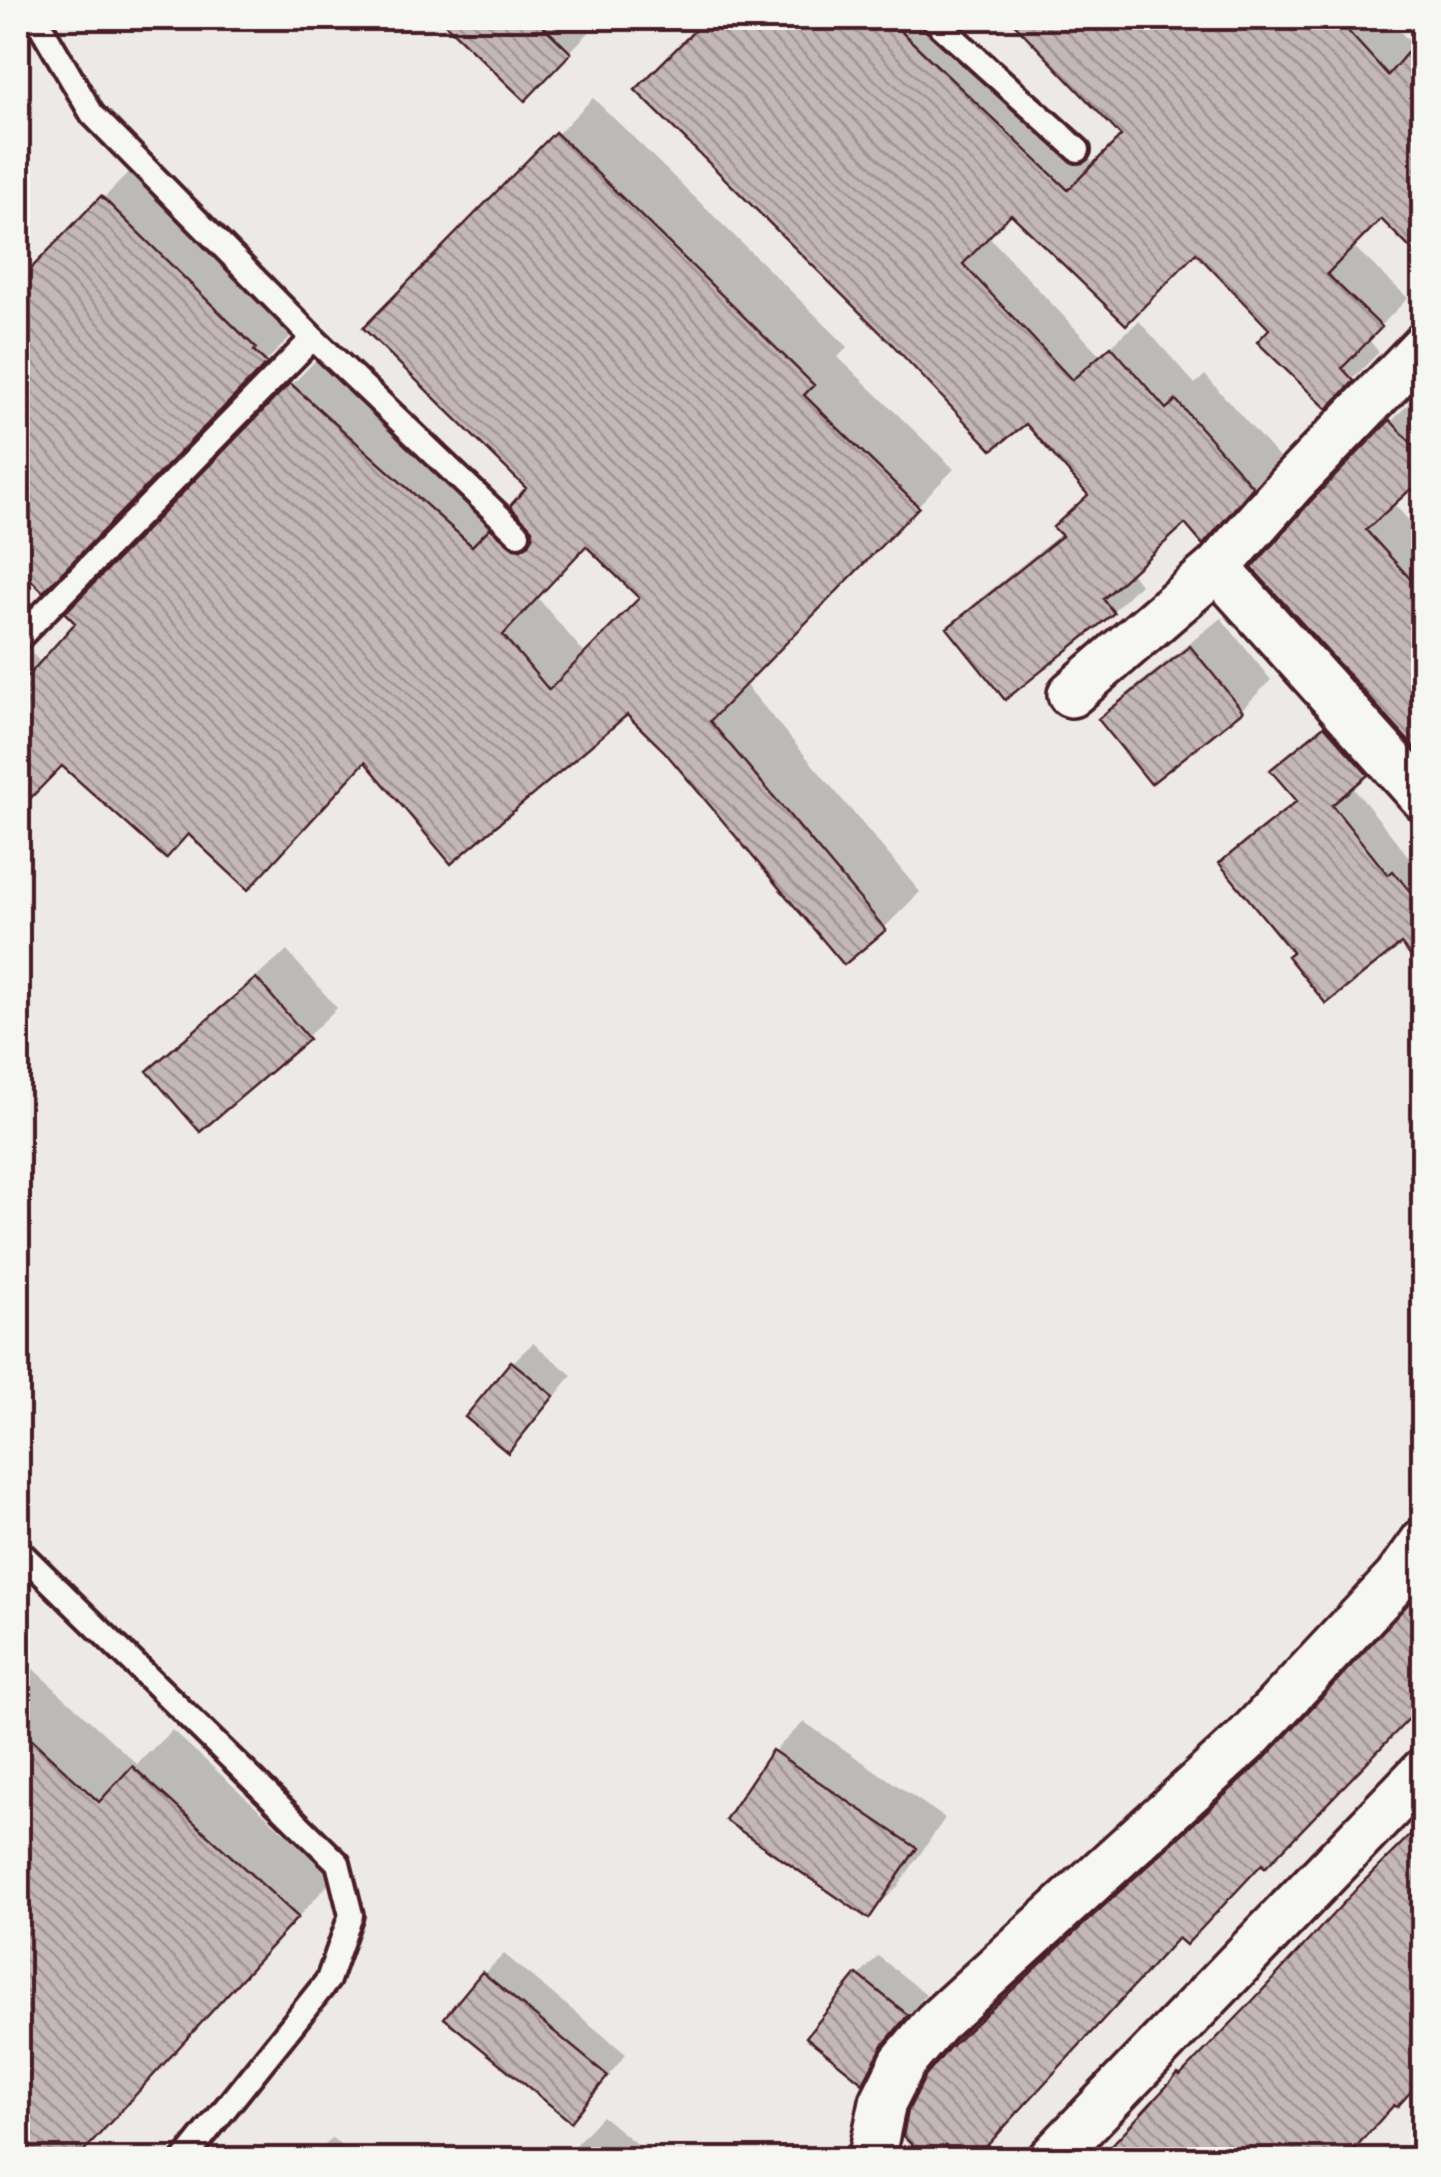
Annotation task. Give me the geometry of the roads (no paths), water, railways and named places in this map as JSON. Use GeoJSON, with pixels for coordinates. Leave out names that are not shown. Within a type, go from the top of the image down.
{"type":"FeatureCollection","features":[{"type":"Feature","properties":{"kind":"street"},"geometry":{"type":"LineString","coordinates":[[1071,694],[1217,568],[1291,484],[1424,346]]}},
{"type":"Feature","properties":{"kind":"street"},"geometry":{"type":"LineString","coordinates":[[1217,568],[1424,798]]}},
{"type":"Feature","properties":{"kind":"street"},"geometry":{"type":"LineString","coordinates":[[870,2160],[884,2102],[903,2062],[936,2022],[1247,1738],[1397,1579],[1424,1541]]}},
{"type":"Feature","properties":{"kind":"street"},"geometry":{"type":"LineString","coordinates":[[1050,2160],[1424,1772]]}},
{"type":"Feature","properties":{"kind":"lane"},"geometry":{"type":"LineString","coordinates":[[36,18],[92,114],[314,338],[518,534]]}},
{"type":"Feature","properties":{"kind":"lane"},"geometry":{"type":"LineString","coordinates":[[932,18],[1078,150]]}},
{"type":"Feature","properties":{"kind":"lane"},"geometry":{"type":"LineString","coordinates":[[18,639],[314,338]]}},
{"type":"Feature","properties":{"kind":"lane"},"geometry":{"type":"LineString","coordinates":[[18,1550],[338,1863],[351,1915],[328,1980],[184,2160]]}}]}
